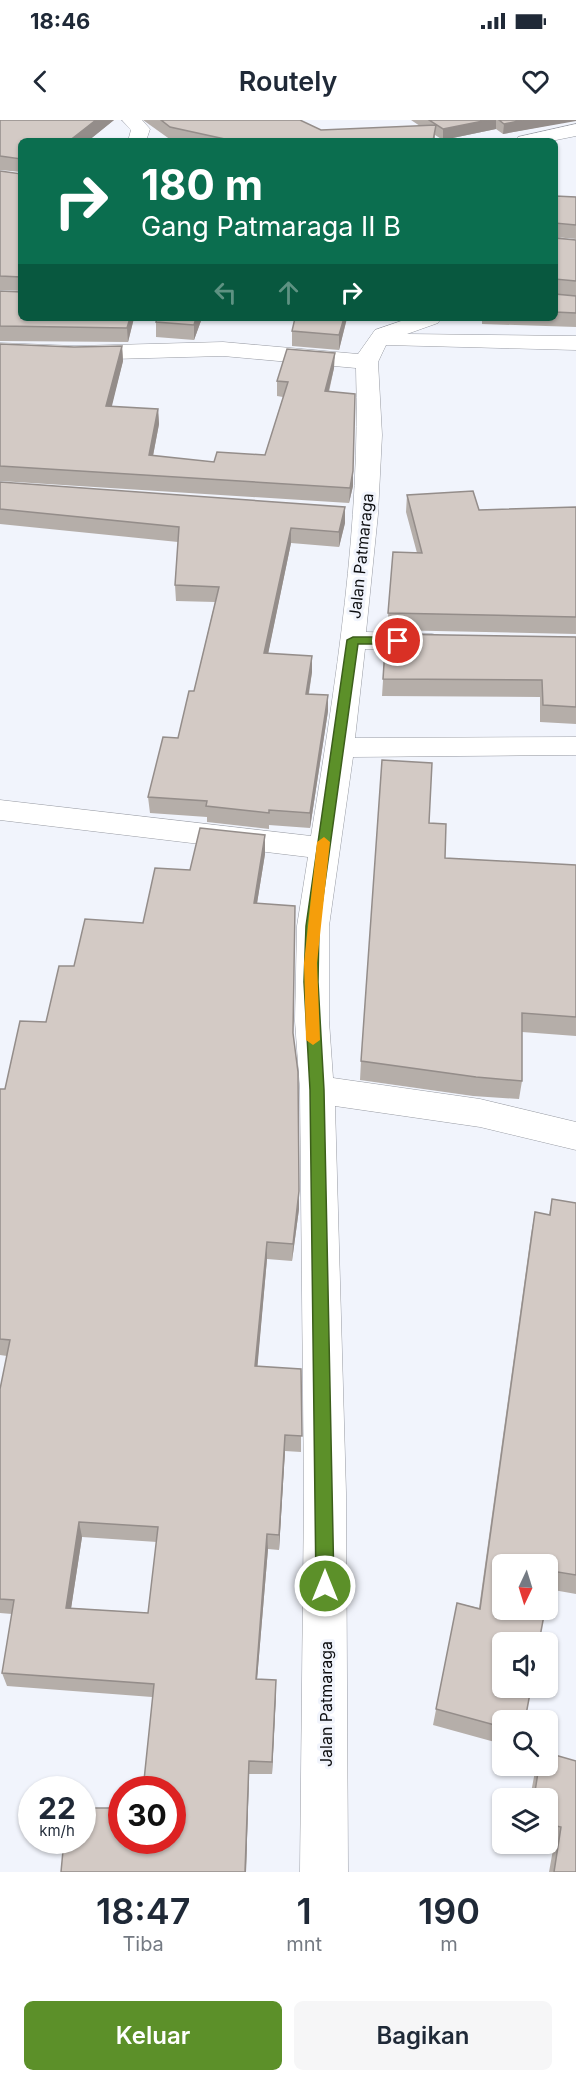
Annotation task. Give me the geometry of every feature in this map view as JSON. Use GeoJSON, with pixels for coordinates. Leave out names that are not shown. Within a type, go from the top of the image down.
{"type":"FeatureCollection","features":[{"type":"Feature","properties":{"kind":"street"},"geometry":{"type":"LineString","coordinates":[[131,120],[141,129],[138,138]]}},
{"type":"Feature","properties":{"kind":"street"},"geometry":{"type":"LineString","coordinates":[[539,138],[576,130]]}},
{"type":"Feature","properties":{"kind":"street"},"geometry":{"type":"LineString","coordinates":[[0,350],[372,351],[397,329],[439,329],[576,343]]}},
{"type":"Feature","properties":{"kind":"street","name":"Jalan Patmaraga"},"geometry":{"type":"LineString","coordinates":[[324,1872],[325,1493],[317,1090],[310,963],[323,848],[340,748],[353,640],[355,514],[370,435],[372,351]]}},
{"type":"Feature","properties":{"kind":"street"},"geometry":{"type":"LineString","coordinates":[[353,640],[459,642]]}},
{"type":"Feature","properties":{"kind":"street"},"geometry":{"type":"LineString","coordinates":[[340,748],[576,746]]}},
{"type":"Feature","properties":{"kind":"street"},"geometry":{"type":"LineString","coordinates":[[0,810],[323,848]]}},
{"type":"Feature","properties":{"kind":"street"},"geometry":{"type":"LineString","coordinates":[[317,1090],[405,1100],[516,1119],[576,1136]]}},
{"type":"Feature","properties":{"kind":"building"},"geometry":{"type":"Polygon","coordinates":[[[0,120],[96,120],[73,138],[18,138],[18,159],[0,156],[0,120]]]}},
{"type":"Feature","properties":{"kind":"building"},"geometry":{"type":"Polygon","coordinates":[[[161,120],[300,120],[321,130],[436,125],[434,138],[220,138],[170,127],[161,120]]]}},
{"type":"Feature","properties":{"kind":"building"},"geometry":{"type":"Polygon","coordinates":[[[429,120],[488,120],[443,129],[429,120]]]}},
{"type":"Feature","properties":{"kind":"building"},"geometry":{"type":"Polygon","coordinates":[[[499,120],[523,120],[504,124],[499,120]]]}},
{"type":"Feature","properties":{"kind":"building"},"geometry":{"type":"Polygon","coordinates":[[[0,171],[18,174],[18,277],[0,276],[0,171]]]}},
{"type":"Feature","properties":{"kind":"building"},"geometry":{"type":"Polygon","coordinates":[[[558,196],[576,197],[576,225],[558,223],[558,196]]]}},
{"type":"Feature","properties":{"kind":"building"},"geometry":{"type":"Polygon","coordinates":[[[558,238],[576,240],[576,281],[558,279],[558,238]]]}},
{"type":"Feature","properties":{"kind":"building"},"geometry":{"type":"Polygon","coordinates":[[[0,291],[18,292],[18,321],[129,321],[127,328],[0,326],[0,291]]]}},
{"type":"Feature","properties":{"kind":"building"},"geometry":{"type":"Polygon","coordinates":[[[558,294],[576,296],[576,313],[558,312],[558,294]]]}},
{"type":"Feature","properties":{"kind":"building"},"geometry":{"type":"Polygon","coordinates":[[[156,321],[195,321],[194,325],[156,321]]]}},
{"type":"Feature","properties":{"kind":"building"},"geometry":{"type":"Polygon","coordinates":[[[294,321],[343,321],[339,335],[292,331],[294,321]]]}},
{"type":"Feature","properties":{"kind":"building"},"geometry":{"type":"Polygon","coordinates":[[[0,344],[122,346],[106,406],[158,409],[149,455],[214,462],[217,452],[265,455],[288,382],[277,381],[287,349],[335,353],[325,391],[355,394],[353,471],[350,488],[0,466],[0,344]]]}},
{"type":"Feature","properties":{"kind":"building"},"geometry":{"type":"Polygon","coordinates":[[[0,482],[345,507],[339,532],[291,528],[264,653],[312,656],[306,694],[328,695],[310,813],[269,810],[269,813],[206,806],[207,801],[148,797],[163,737],[178,738],[189,691],[194,691],[219,587],[175,585],[179,527],[0,509],[0,482]]]}},
{"type":"Feature","properties":{"kind":"building"},"geometry":{"type":"Polygon","coordinates":[[[473,491],[479,510],[576,507],[576,617],[388,613],[393,552],[422,553],[407,495],[473,491]]]}},
{"type":"Feature","properties":{"kind":"building"},"geometry":{"type":"Polygon","coordinates":[[[386,634],[576,637],[576,707],[543,705],[542,680],[383,679],[386,634]]]}},
{"type":"Feature","properties":{"kind":"building"},"geometry":{"type":"Polygon","coordinates":[[[382,760],[432,763],[429,823],[446,824],[445,858],[576,865],[576,1017],[522,1013],[522,1081],[361,1061],[382,760]]]}},
{"type":"Feature","properties":{"kind":"building"},"geometry":{"type":"Polygon","coordinates":[[[200,828],[265,835],[254,903],[295,906],[293,1033],[298,1072],[299,1191],[293,1244],[267,1242],[255,1366],[301,1369],[302,1436],[285,1435],[279,1535],[267,1534],[256,1679],[276,1680],[272,1762],[249,1761],[245,1872],[61,1872],[63,1854],[96,1854],[96,1808],[108,1808],[108,1854],[186,1854],[186,1776],[144,1776],[154,1684],[2,1673],[14,1600],[0,1599],[0,1389],[10,1340],[0,1339],[0,1089],[5,1089],[20,1021],[46,1022],[59,966],[74,966],[85,919],[143,923],[155,868],[190,870],[200,828]],[[79,1522],[66,1608],[148,1613],[158,1527],[79,1522]]]}},
{"type":"Feature","properties":{"kind":"building"},"geometry":{"type":"Polygon","coordinates":[[[552,1199],[576,1203],[576,1575],[558,1572],[558,1554],[492,1554],[492,1620],[543,1620],[541,1632],[492,1632],[492,1698],[529,1698],[527,1710],[492,1710],[492,1724],[436,1709],[457,1603],[480,1609],[535,1212],[550,1215],[552,1199]]]}},
{"type":"Feature","properties":{"kind":"building"},"geometry":{"type":"Polygon","coordinates":[[[558,1756],[576,1761],[576,1872],[554,1872],[561,1827],[558,1826],[558,1788],[536,1788],[537,1776],[558,1776],[558,1756]]]}},
{"type":"Feature","properties":{"kind":"slow traffic"},"geometry":{"type":"LineString","coordinates":[[313,1040],[310,963],[324,842]]}},
{"type":"Feature","properties":{"kind":"route"},"geometry":{"type":"LineString","coordinates":[[325,1586],[317,1090],[310,963],[323,848],[340,748],[353,640],[398,641]]}}]}
